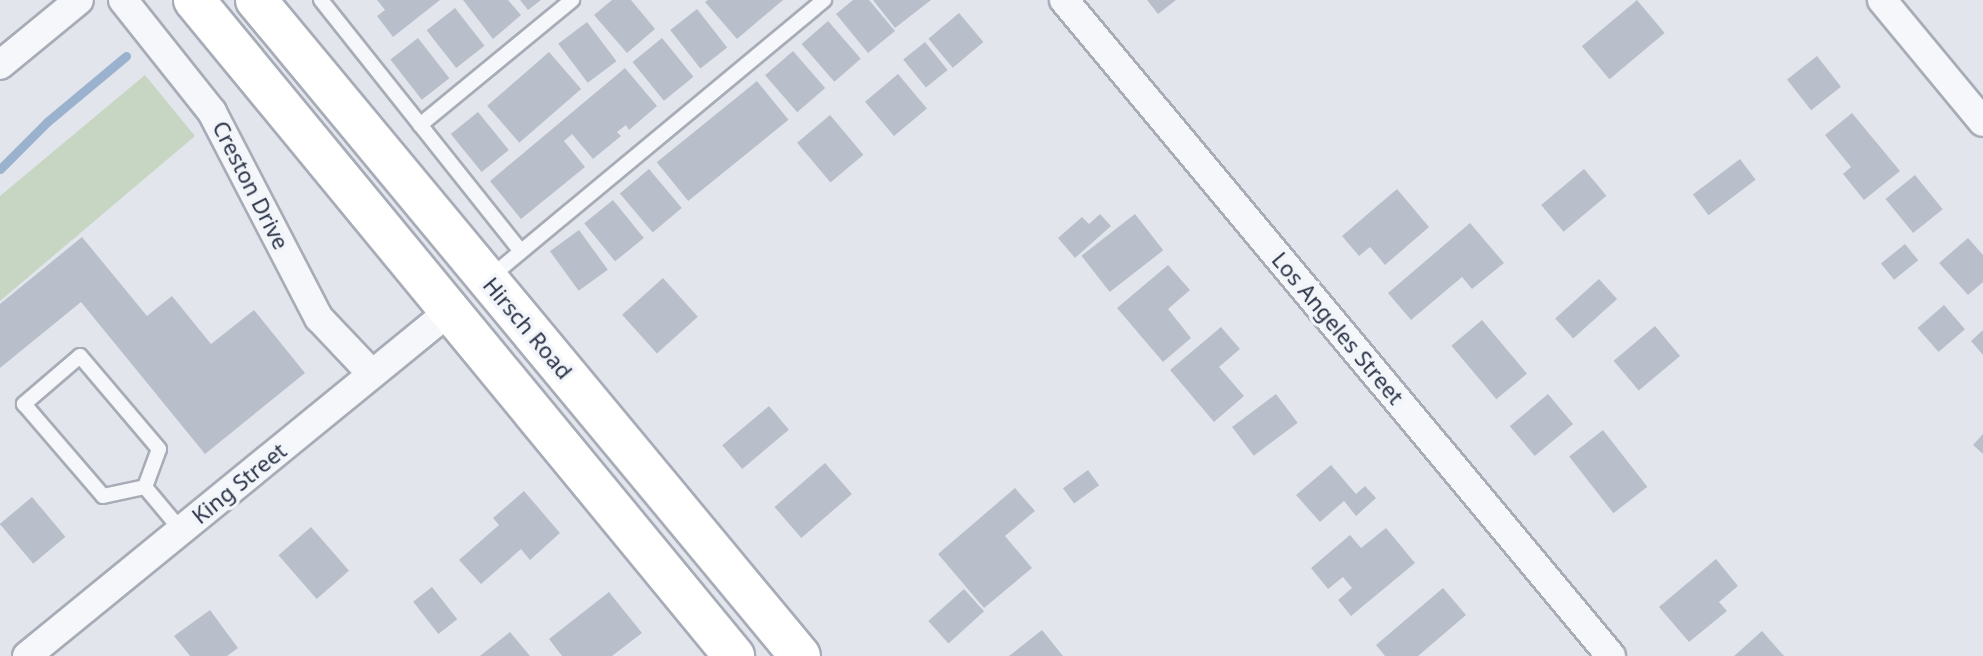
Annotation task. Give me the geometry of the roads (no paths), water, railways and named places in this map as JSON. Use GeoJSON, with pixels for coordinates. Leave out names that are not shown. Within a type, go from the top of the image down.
{"type":"FeatureCollection","features":[{"type":"Feature","properties":{"kind":"main road","name":"Hirsch Road"},"geometry":{"type":"LineString","coordinates":[[194,0],[452,309],[734,656]]}},
{"type":"Feature","properties":{"kind":"main road","name":"Hirsch Road"},"geometry":{"type":"LineString","coordinates":[[256,0],[800,656]]}},
{"type":"Feature","properties":{"kind":"street"},"geometry":{"type":"LineString","coordinates":[[0,65],[79,0]]}},
{"type":"Feature","properties":{"kind":"street","name":"Creston Drive"},"geometry":{"type":"LineString","coordinates":[[123,0],[212,112],[319,318],[372,374]]}},
{"type":"Feature","properties":{"kind":"street","name":"Los Angeles Street"},"geometry":{"type":"LineString","coordinates":[[1064,0],[1611,656]]}},
{"type":"Feature","properties":{"kind":"street"},"geometry":{"type":"LineString","coordinates":[[1882,0],[1983,122]]}},
{"type":"Feature","properties":{"kind":"street","name":"King Street"},"geometry":{"type":"LineString","coordinates":[[27,656],[452,309]]}},
{"type":"Feature","properties":{"kind":"lane"},"geometry":{"type":"LineString","coordinates":[[321,0],[521,251]]}},
{"type":"Feature","properties":{"kind":"lane"},"geometry":{"type":"LineString","coordinates":[[420,125],[572,0]]}},
{"type":"Feature","properties":{"kind":"lane"},"geometry":{"type":"LineString","coordinates":[[488,279],[824,0]]}},
{"type":"Feature","properties":{"kind":"lane"},"geometry":{"type":"LineString","coordinates":[[80,356],[159,449],[145,487],[103,496],[24,404],[80,356]]}},
{"type":"Feature","properties":{"kind":"lane"},"geometry":{"type":"LineString","coordinates":[[145,487],[181,530]]}},
{"type":"Feature","properties":{"kind":"waterway"},"geometry":{"type":"LineString","coordinates":[[0,169],[47,122],[126,56]]}}]}
